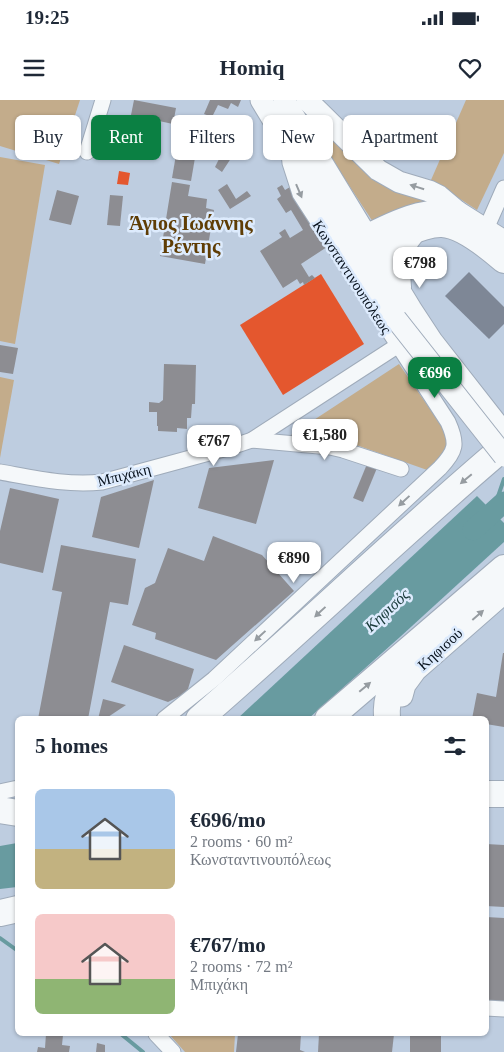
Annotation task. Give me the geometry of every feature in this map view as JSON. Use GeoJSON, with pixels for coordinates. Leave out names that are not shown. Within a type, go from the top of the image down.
{"type":"FeatureCollection","features":[{"type":"Feature","properties":{"kind":"highway"},"geometry":{"type":"LineString","coordinates":[[362,247],[412,232],[431,224],[443,224],[453,226],[472,237],[504,260]]}},
{"type":"Feature","properties":{"kind":"highway"},"geometry":{"type":"LineString","coordinates":[[402,305],[396,263],[401,247],[412,232]]}},
{"type":"Feature","properties":{"kind":"highway"},"geometry":{"type":"LineString","coordinates":[[202,716],[270,658],[440,501],[504,446]]}},
{"type":"Feature","properties":{"kind":"highway"},"geometry":{"type":"LineString","coordinates":[[332,716],[504,568]]}},
{"type":"Feature","properties":{"kind":"highway"},"geometry":{"type":"LineString","coordinates":[[387,716],[388,698],[396,675],[422,639]]}},
{"type":"Feature","properties":{"kind":"highway"},"geometry":{"type":"LineString","coordinates":[[489,794],[504,793]]}},
{"type":"Feature","properties":{"kind":"highway"},"geometry":{"type":"LineString","coordinates":[[0,810],[15,813]]}},
{"type":"Feature","properties":{"kind":"highway"},"geometry":{"type":"LineString","coordinates":[[0,818],[15,815]]}},
{"type":"Feature","properties":{"kind":"highway"},"geometry":{"type":"LineString","coordinates":[[0,913],[15,910]]}},
{"type":"Feature","properties":{"kind":"street"},"geometry":{"type":"LineString","coordinates":[[87,152],[103,100]]}},
{"type":"Feature","properties":{"kind":"street"},"geometry":{"type":"LineString","coordinates":[[261,100],[270,115]]}},
{"type":"Feature","properties":{"kind":"street"},"geometry":{"type":"LineString","coordinates":[[284,100],[362,247],[402,305]]}},
{"type":"Feature","properties":{"kind":"street"},"geometry":{"type":"LineString","coordinates":[[307,100],[378,170],[399,182],[439,196],[458,212],[504,241]]}},
{"type":"Feature","properties":{"kind":"street","name":"Κωνσταντινουπόλεως"},"geometry":{"type":"LineString","coordinates":[[168,716],[214,679],[451,457],[454,450],[455,442],[450,428],[300,194],[290,160]]}},
{"type":"Feature","properties":{"kind":"street"},"geometry":{"type":"LineString","coordinates":[[299,160],[504,446]]}},
{"type":"Feature","properties":{"kind":"street"},"geometry":{"type":"LineString","coordinates":[[486,229],[504,188]]}},
{"type":"Feature","properties":{"kind":"street"},"geometry":{"type":"LineString","coordinates":[[362,247],[388,224],[421,213],[443,210],[458,212]]}},
{"type":"Feature","properties":{"kind":"street","name":"Μπιχάκη"},"geometry":{"type":"LineString","coordinates":[[0,472],[76,484],[89,484],[231,447],[252,440],[397,346]]}},
{"type":"Feature","properties":{"kind":"street"},"geometry":{"type":"LineString","coordinates":[[252,440],[330,447],[401,469]]}},
{"type":"Feature","properties":{"kind":"street","name":"Κηφισού"},"geometry":{"type":"LineString","coordinates":[[400,716],[402,694],[405,685],[416,670],[504,592]]}},
{"type":"Feature","properties":{"kind":"street"},"geometry":{"type":"LineString","coordinates":[[489,787],[504,793]]}},
{"type":"Feature","properties":{"kind":"street"},"geometry":{"type":"LineString","coordinates":[[0,792],[15,789]]}},
{"type":"Feature","properties":{"kind":"street"},"geometry":{"type":"LineString","coordinates":[[489,806],[504,807]]}},
{"type":"Feature","properties":{"kind":"street"},"geometry":{"type":"LineString","coordinates":[[489,1008],[504,1009]]}},
{"type":"Feature","properties":{"kind":"street"},"geometry":{"type":"LineString","coordinates":[[158,1036],[173,1052]]}},
{"type":"Feature","properties":{"kind":"shaded area"},"geometry":{"type":"Polygon","coordinates":[[[0,100],[80,100],[75,115],[15,115],[15,151],[0,146],[0,100]]]}},
{"type":"Feature","properties":{"kind":"shaded area"},"geometry":{"type":"Polygon","coordinates":[[[466,100],[504,100],[504,153],[477,210],[431,180],[440,160],[456,160],[456,123],[466,100]]]}},
{"type":"Feature","properties":{"kind":"shaded area"},"geometry":{"type":"Polygon","coordinates":[[[302,109],[310,115],[303,115],[302,109]]]}},
{"type":"Feature","properties":{"kind":"shaded area"},"geometry":{"type":"Polygon","coordinates":[[[333,131],[343,138],[343,160],[373,160],[430,201],[373,222],[332,160],[333,131]]]}},
{"type":"Feature","properties":{"kind":"shaded area"},"geometry":{"type":"Polygon","coordinates":[[[0,157],[45,165],[15,344],[0,341],[0,157]]]}},
{"type":"Feature","properties":{"kind":"shaded area"},"geometry":{"type":"Polygon","coordinates":[[[46,160],[60,160],[59,164],[46,160]]]}},
{"type":"Feature","properties":{"kind":"shaded area"},"geometry":{"type":"Polygon","coordinates":[[[399,364],[445,431],[448,450],[430,471],[342,440],[325,436],[288,437],[399,364]]]}},
{"type":"Feature","properties":{"kind":"shaded area"},"geometry":{"type":"Polygon","coordinates":[[[0,377],[14,380],[0,458],[0,377]]]}},
{"type":"Feature","properties":{"kind":"shaded area"},"geometry":{"type":"Polygon","coordinates":[[[171,1036],[235,1036],[234,1052],[185,1052],[171,1036]]]}},
{"type":"Feature","properties":{"kind":"water"},"geometry":{"type":"Polygon","coordinates":[[[477,496],[504,523],[504,542],[311,716],[240,716],[477,496]]]}},
{"type":"Feature","properties":{"kind":"water"},"geometry":{"type":"Polygon","coordinates":[[[15,843],[15,887],[0,889],[0,846],[15,843]]]}},
{"type":"Feature","properties":{"kind":"building: Shops"},"geometry":{"type":"Polygon","coordinates":[[[119,171],[130,173],[128,185],[117,184],[119,171]]]}},
{"type":"Feature","properties":{"kind":"building: Shops"},"geometry":{"type":"Polygon","coordinates":[[[321,274],[364,344],[283,395],[240,325],[321,274]]]}},
{"type":"Feature","properties":{"kind":"building: Industry"},"geometry":{"type":"Polygon","coordinates":[[[134,100],[176,108],[175,115],[171,115],[171,124],[161,121],[161,115],[131,115],[134,100]]]}},
{"type":"Feature","properties":{"kind":"building: Industry"},"geometry":{"type":"Polygon","coordinates":[[[210,100],[241,100],[238,107],[231,103],[228,109],[218,105],[213,115],[204,114],[210,100]]]}},
{"type":"Feature","properties":{"kind":"building: Industry"},"geometry":{"type":"Polygon","coordinates":[[[175,160],[195,160],[191,181],[172,178],[175,160]]]}},
{"type":"Feature","properties":{"kind":"building: Industry"},"geometry":{"type":"Polygon","coordinates":[[[218,160],[230,160],[222,172],[215,167],[218,160]]]}},
{"type":"Feature","properties":{"kind":"building: Industry"},"geometry":{"type":"Polygon","coordinates":[[[172,182],[190,185],[188,196],[207,199],[206,208],[214,210],[205,264],[160,256],[172,182]]]}},
{"type":"Feature","properties":{"kind":"building: Industry"},"geometry":{"type":"Polygon","coordinates":[[[227,184],[236,199],[247,191],[251,196],[230,209],[218,190],[227,184]]]}},
{"type":"Feature","properties":{"kind":"building: Industry"},"geometry":{"type":"Polygon","coordinates":[[[282,185],[285,190],[290,187],[327,247],[301,264],[309,277],[312,275],[315,278],[304,285],[303,282],[300,284],[297,279],[283,288],[260,251],[282,237],[279,233],[285,229],[290,238],[303,230],[291,210],[286,213],[277,199],[281,196],[277,188],[282,185]]]}},
{"type":"Feature","properties":{"kind":"building: Industry"},"geometry":{"type":"Polygon","coordinates":[[[57,190],[79,196],[71,225],[49,220],[57,190]]]}},
{"type":"Feature","properties":{"kind":"building: Industry"},"geometry":{"type":"Polygon","coordinates":[[[110,195],[123,196],[120,226],[107,225],[110,195]]]}},
{"type":"Feature","properties":{"kind":"building: Industry"},"geometry":{"type":"Polygon","coordinates":[[[0,345],[18,348],[13,374],[0,372],[0,345]]]}},
{"type":"Feature","properties":{"kind":"building: Industry"},"geometry":{"type":"Polygon","coordinates":[[[164,364],[196,365],[195,404],[192,404],[191,418],[187,418],[187,429],[177,428],[177,432],[158,431],[157,412],[149,412],[149,402],[159,403],[163,400],[164,364]]]}},
{"type":"Feature","properties":{"kind":"building: Industry"},"geometry":{"type":"Polygon","coordinates":[[[274,460],[256,524],[198,508],[209,468],[274,460]]]}},
{"type":"Feature","properties":{"kind":"building: Industry"},"geometry":{"type":"Polygon","coordinates":[[[367,464],[377,468],[363,502],[353,498],[367,464]]]}},
{"type":"Feature","properties":{"kind":"building: Industry"},"geometry":{"type":"Polygon","coordinates":[[[154,480],[139,548],[92,537],[101,497],[154,480]]]}},
{"type":"Feature","properties":{"kind":"building: Industry"},"geometry":{"type":"Polygon","coordinates":[[[10,488],[59,499],[43,573],[0,563],[0,531],[10,488]]]}},
{"type":"Feature","properties":{"kind":"building: Industry"},"geometry":{"type":"Polygon","coordinates":[[[213,536],[262,555],[294,591],[216,660],[155,639],[156,633],[132,625],[145,588],[155,583],[168,548],[204,561],[213,536]]]}},
{"type":"Feature","properties":{"kind":"building: Industry"},"geometry":{"type":"Polygon","coordinates":[[[61,545],[136,559],[128,605],[110,602],[89,716],[39,716],[62,592],[52,590],[61,545]]]}},
{"type":"Feature","properties":{"kind":"building: Industry"},"geometry":{"type":"Polygon","coordinates":[[[124,645],[194,669],[188,689],[184,694],[168,702],[111,682],[124,645]]]}},
{"type":"Feature","properties":{"kind":"building: Industry"},"geometry":{"type":"Polygon","coordinates":[[[504,653],[504,727],[489,724],[489,716],[473,716],[477,693],[496,697],[504,653]]]}},
{"type":"Feature","properties":{"kind":"building: Industry"},"geometry":{"type":"Polygon","coordinates":[[[103,699],[126,705],[110,716],[99,716],[103,699]]]}},
{"type":"Feature","properties":{"kind":"building: Industry"},"geometry":{"type":"Polygon","coordinates":[[[489,844],[504,845],[504,907],[489,906],[489,844]]]}},
{"type":"Feature","properties":{"kind":"building: Industry"},"geometry":{"type":"Polygon","coordinates":[[[489,917],[504,918],[504,1004],[489,1003],[489,917]]]}},
{"type":"Feature","properties":{"kind":"building: Industry"},"geometry":{"type":"Polygon","coordinates":[[[46,1036],[63,1036],[62,1045],[70,1046],[69,1052],[37,1052],[38,1047],[45,1048],[46,1036]]]}},
{"type":"Feature","properties":{"kind":"building: Industry"},"geometry":{"type":"Polygon","coordinates":[[[238,1036],[301,1036],[300,1050],[305,1052],[236,1052],[238,1036]]]}},
{"type":"Feature","properties":{"kind":"building: Industry"},"geometry":{"type":"Polygon","coordinates":[[[319,1036],[394,1036],[392,1052],[318,1052],[319,1036]]]}},
{"type":"Feature","properties":{"kind":"building: Industry"},"geometry":{"type":"Polygon","coordinates":[[[410,1036],[441,1036],[441,1052],[410,1052],[410,1036]]]}},
{"type":"Feature","properties":{"kind":"building: Industry"},"geometry":{"type":"Polygon","coordinates":[[[97,1043],[105,1045],[105,1052],[96,1052],[97,1043]]]}},
{"type":"Feature","properties":{"kind":"building: Other"},"geometry":{"type":"Polygon","coordinates":[[[469,272],[504,307],[504,324],[489,339],[445,296],[469,272]]]}},
{"type":"Feature","properties":{"kind":"waterway"},"geometry":{"type":"LineString","coordinates":[[493,511],[504,479]]}},
{"type":"Feature","properties":{"kind":"waterway","name":"Κηφισός"},"geometry":{"type":"LineString","coordinates":[[473,530],[504,502]]}},
{"type":"Feature","properties":{"kind":"waterway"},"geometry":{"type":"LineString","coordinates":[[0,938],[15,949]]}},
{"type":"Feature","properties":{"kind":"waterway"},"geometry":{"type":"LineString","coordinates":[[123,1036],[143,1052]]}},
{"type":"Feature","properties":{"kind":"district","name":"Άγιος Ιωάννης Ρέντης"},"geometry":{"type":"Point","coordinates":[191,234]}}]}
